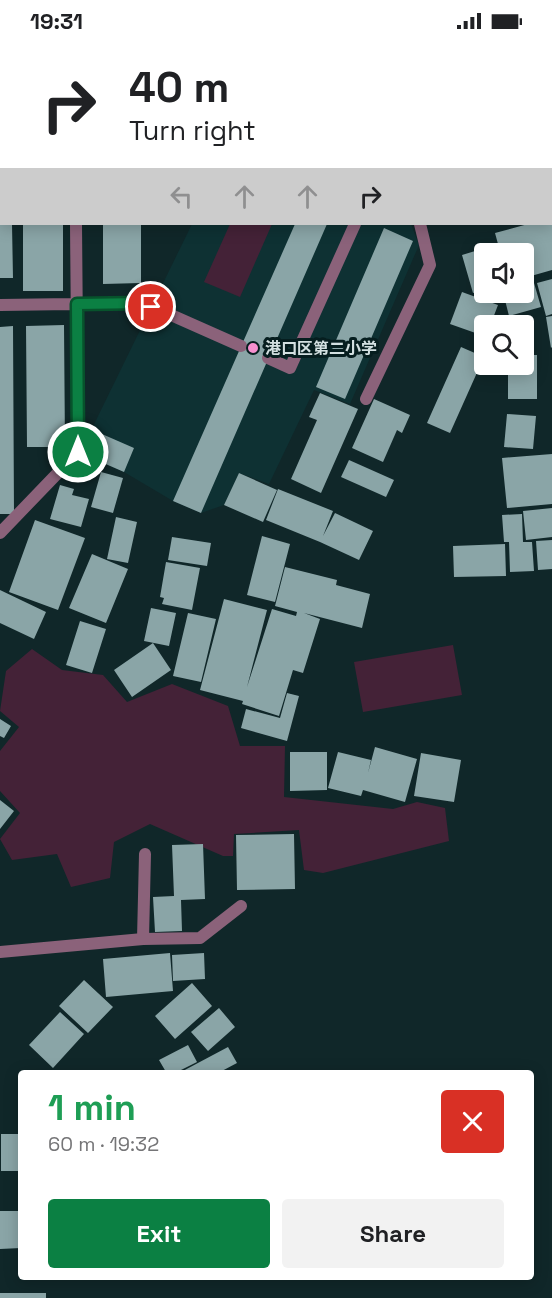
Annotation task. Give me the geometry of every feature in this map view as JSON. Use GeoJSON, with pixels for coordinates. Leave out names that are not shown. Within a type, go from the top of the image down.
{"type":"FeatureCollection","features":[{"type":"Feature","properties":{"kind":"lane"},"geometry":{"type":"LineString","coordinates":[[0,533],[78,452],[76,225]]}},
{"type":"Feature","properties":{"kind":"lane"},"geometry":{"type":"LineString","coordinates":[[268,358],[290,368],[355,225]]}},
{"type":"Feature","properties":{"kind":"lane"},"geometry":{"type":"LineString","coordinates":[[366,399],[430,265],[420,225]]}},
{"type":"Feature","properties":{"kind":"lane"},"geometry":{"type":"LineString","coordinates":[[0,305],[144,303],[241,346]]}},
{"type":"Feature","properties":{"kind":"lane"},"geometry":{"type":"LineString","coordinates":[[142,939],[145,854]]}},
{"type":"Feature","properties":{"kind":"lane"},"geometry":{"type":"LineString","coordinates":[[0,952],[142,939],[200,938],[242,906]]}},
{"type":"Feature","properties":{"kind":"shaded area","name":"港口区第二小学"},"geometry":{"type":"Polygon","coordinates":[[[192,225],[411,225],[419,245],[350,404],[314,390],[269,484],[239,473],[224,505],[201,513],[173,501],[124,472],[80,453],[192,225]]]}},
{"type":"Feature","properties":{"kind":"shaded area"},"geometry":{"type":"Polygon","coordinates":[[[230,225],[272,225],[240,297],[204,282],[230,225]]]}},
{"type":"Feature","properties":{"kind":"shaded area"},"geometry":{"type":"Polygon","coordinates":[[[453,645],[462,695],[363,712],[354,662],[453,645]]]}},
{"type":"Feature","properties":{"kind":"shaded area"},"geometry":{"type":"Polygon","coordinates":[[[32,649],[62,670],[103,675],[127,702],[172,684],[228,706],[240,746],[285,746],[284,797],[393,809],[417,802],[445,808],[449,841],[323,873],[304,870],[299,830],[234,834],[233,856],[223,856],[150,824],[114,842],[110,878],[71,887],[57,854],[12,860],[0,839],[20,813],[0,791],[0,751],[19,727],[0,711],[6,671],[32,649]]]}},
{"type":"Feature","properties":{"kind":"building"},"geometry":{"type":"Polygon","coordinates":[[[0,225],[12,225],[13,278],[0,278],[0,225]]]}},
{"type":"Feature","properties":{"kind":"building"},"geometry":{"type":"Polygon","coordinates":[[[23,225],[63,225],[63,291],[23,291],[23,225]]]}},
{"type":"Feature","properties":{"kind":"building"},"geometry":{"type":"Polygon","coordinates":[[[103,225],[141,225],[141,283],[103,284],[103,225]]]}},
{"type":"Feature","properties":{"kind":"building"},"geometry":{"type":"Polygon","coordinates":[[[295,225],[327,225],[201,513],[173,501],[295,225]]]}},
{"type":"Feature","properties":{"kind":"building"},"geometry":{"type":"Polygon","coordinates":[[[524,225],[552,225],[552,270],[534,275],[534,243],[498,243],[495,233],[524,225]]]}},
{"type":"Feature","properties":{"kind":"building"},"geometry":{"type":"Polygon","coordinates":[[[384,228],[413,241],[345,399],[316,387],[384,228]]]}},
{"type":"Feature","properties":{"kind":"building"},"geometry":{"type":"Polygon","coordinates":[[[474,251],[474,293],[462,255],[474,251]]]}},
{"type":"Feature","properties":{"kind":"building"},"geometry":{"type":"Polygon","coordinates":[[[552,279],[552,314],[546,316],[537,283],[552,279]]]}},
{"type":"Feature","properties":{"kind":"building"},"geometry":{"type":"Polygon","coordinates":[[[534,283],[541,307],[509,315],[506,303],[534,303],[534,283]]]}},
{"type":"Feature","properties":{"kind":"building"},"geometry":{"type":"Polygon","coordinates":[[[462,292],[474,296],[474,303],[498,305],[494,315],[474,315],[474,332],[450,324],[462,292]]]}},
{"type":"Feature","properties":{"kind":"building"},"geometry":{"type":"Polygon","coordinates":[[[552,316],[552,347],[551,348],[546,317],[552,316]]]}},
{"type":"Feature","properties":{"kind":"building"},"geometry":{"type":"Polygon","coordinates":[[[64,325],[65,447],[27,447],[26,326],[64,325]]]}},
{"type":"Feature","properties":{"kind":"building"},"geometry":{"type":"Polygon","coordinates":[[[13,326],[14,514],[0,514],[0,327],[13,326]]]}},
{"type":"Feature","properties":{"kind":"building"},"geometry":{"type":"Polygon","coordinates":[[[461,347],[474,353],[474,375],[476,375],[450,433],[427,423],[461,347]]]}},
{"type":"Feature","properties":{"kind":"building"},"geometry":{"type":"Polygon","coordinates":[[[534,355],[537,355],[537,399],[508,399],[508,375],[534,375],[534,355]]]}},
{"type":"Feature","properties":{"kind":"building"},"geometry":{"type":"Polygon","coordinates":[[[320,393],[358,409],[321,493],[291,479],[317,420],[309,417],[320,393]]]}},
{"type":"Feature","properties":{"kind":"building"},"geometry":{"type":"Polygon","coordinates":[[[374,399],[410,415],[402,433],[397,430],[383,462],[352,448],[374,399]]]}},
{"type":"Feature","properties":{"kind":"building"},"geometry":{"type":"Polygon","coordinates":[[[507,414],[536,416],[533,449],[504,447],[507,414]]]}},
{"type":"Feature","properties":{"kind":"building"},"geometry":{"type":"Polygon","coordinates":[[[95,431],[134,448],[124,472],[85,455],[95,431]]]}},
{"type":"Feature","properties":{"kind":"building"},"geometry":{"type":"Polygon","coordinates":[[[552,454],[552,504],[507,508],[502,458],[552,454]]]}},
{"type":"Feature","properties":{"kind":"building"},"geometry":{"type":"Polygon","coordinates":[[[349,460],[394,480],[386,497],[341,477],[349,460]]]}},
{"type":"Feature","properties":{"kind":"building"},"geometry":{"type":"Polygon","coordinates":[[[101,472],[123,478],[113,513],[91,507],[101,472]]]}},
{"type":"Feature","properties":{"kind":"building"},"geometry":{"type":"Polygon","coordinates":[[[239,473],[277,490],[263,522],[224,505],[239,473]]]}},
{"type":"Feature","properties":{"kind":"building"},"geometry":{"type":"Polygon","coordinates":[[[60,485],[74,489],[72,495],[89,499],[81,527],[50,519],[60,485]]]}},
{"type":"Feature","properties":{"kind":"building"},"geometry":{"type":"Polygon","coordinates":[[[278,489],[333,511],[323,536],[335,513],[373,531],[359,560],[266,520],[278,489]]]}},
{"type":"Feature","properties":{"kind":"building"},"geometry":{"type":"Polygon","coordinates":[[[552,508],[552,537],[526,540],[523,511],[552,508]]]}},
{"type":"Feature","properties":{"kind":"building"},"geometry":{"type":"Polygon","coordinates":[[[522,514],[523,542],[532,542],[534,571],[510,572],[509,542],[504,542],[502,515],[522,514]]]}},
{"type":"Feature","properties":{"kind":"building"},"geometry":{"type":"Polygon","coordinates":[[[116,517],[137,522],[128,563],[107,559],[116,517]]]}},
{"type":"Feature","properties":{"kind":"building"},"geometry":{"type":"Polygon","coordinates":[[[35,520],[85,538],[58,610],[9,592],[35,520]]]}},
{"type":"Feature","properties":{"kind":"building"},"geometry":{"type":"Polygon","coordinates":[[[262,536],[290,544],[275,602],[247,595],[262,536]]]}},
{"type":"Feature","properties":{"kind":"building"},"geometry":{"type":"Polygon","coordinates":[[[172,537],[211,543],[207,566],[168,560],[172,537]]]}},
{"type":"Feature","properties":{"kind":"building"},"geometry":{"type":"Polygon","coordinates":[[[552,540],[552,569],[538,570],[536,541],[552,540]]]}},
{"type":"Feature","properties":{"kind":"building"},"geometry":{"type":"Polygon","coordinates":[[[505,544],[506,576],[454,577],[453,546],[505,544]]]}},
{"type":"Feature","properties":{"kind":"building"},"geometry":{"type":"Polygon","coordinates":[[[92,554],[128,569],[106,623],[69,608],[92,554]]]}},
{"type":"Feature","properties":{"kind":"building"},"geometry":{"type":"Polygon","coordinates":[[[166,562],[200,568],[192,610],[162,604],[164,598],[160,597],[166,562]]]}},
{"type":"Feature","properties":{"kind":"building"},"geometry":{"type":"Polygon","coordinates":[[[285,567],[337,580],[336,585],[370,594],[362,628],[304,613],[320,619],[303,673],[293,670],[279,716],[242,704],[243,701],[200,690],[224,599],[267,610],[247,687],[272,609],[296,616],[297,612],[275,606],[285,567]]]}},
{"type":"Feature","properties":{"kind":"building"},"geometry":{"type":"Polygon","coordinates":[[[0,590],[46,612],[34,639],[0,623],[0,590]]]}},
{"type":"Feature","properties":{"kind":"building"},"geometry":{"type":"Polygon","coordinates":[[[151,608],[176,613],[169,646],[144,641],[151,608]]]}},
{"type":"Feature","properties":{"kind":"building"},"geometry":{"type":"Polygon","coordinates":[[[188,613],[216,619],[201,682],[173,676],[188,613]]]}},
{"type":"Feature","properties":{"kind":"building"},"geometry":{"type":"Polygon","coordinates":[[[80,621],[106,629],[92,673],[66,665],[80,621]]]}},
{"type":"Feature","properties":{"kind":"building"},"geometry":{"type":"Polygon","coordinates":[[[153,643],[171,670],[132,697],[114,670],[153,643]]]}},
{"type":"Feature","properties":{"kind":"building"},"geometry":{"type":"Polygon","coordinates":[[[287,693],[299,696],[287,741],[241,728],[246,709],[280,718],[287,693]]]}},
{"type":"Feature","properties":{"kind":"building"},"geometry":{"type":"Polygon","coordinates":[[[0,719],[11,726],[4,738],[0,736],[0,719]]]}},
{"type":"Feature","properties":{"kind":"building"},"geometry":{"type":"Polygon","coordinates":[[[375,747],[417,759],[405,802],[363,790],[361,796],[328,788],[338,752],[371,760],[368,773],[375,747]]]}},
{"type":"Feature","properties":{"kind":"building"},"geometry":{"type":"Polygon","coordinates":[[[290,752],[327,752],[327,790],[290,791],[290,752]]]}},
{"type":"Feature","properties":{"kind":"building"},"geometry":{"type":"Polygon","coordinates":[[[421,753],[461,760],[454,802],[414,796],[421,753]]]}},
{"type":"Feature","properties":{"kind":"building"},"geometry":{"type":"Polygon","coordinates":[[[0,800],[14,811],[0,829],[0,800]]]}},
{"type":"Feature","properties":{"kind":"building"},"geometry":{"type":"Polygon","coordinates":[[[294,834],[295,889],[237,890],[236,835],[294,834]]]}},
{"type":"Feature","properties":{"kind":"building"},"geometry":{"type":"Polygon","coordinates":[[[203,844],[205,899],[181,900],[182,931],[155,932],[153,897],[174,896],[172,845],[203,844]]]}},
{"type":"Feature","properties":{"kind":"building"},"geometry":{"type":"Polygon","coordinates":[[[170,953],[173,991],[106,997],[103,959],[170,953]]]}},
{"type":"Feature","properties":{"kind":"building"},"geometry":{"type":"Polygon","coordinates":[[[204,953],[205,979],[173,981],[172,955],[204,953]]]}},
{"type":"Feature","properties":{"kind":"building"},"geometry":{"type":"Polygon","coordinates":[[[84,980],[113,1007],[88,1033],[59,1006],[84,980]]]}},
{"type":"Feature","properties":{"kind":"building"},"geometry":{"type":"Polygon","coordinates":[[[192,983],[212,1006],[175,1039],[155,1016],[192,983]]]}},
{"type":"Feature","properties":{"kind":"building"},"geometry":{"type":"Polygon","coordinates":[[[219,1008],[235,1027],[208,1051],[191,1032],[219,1008]]]}},
{"type":"Feature","properties":{"kind":"building"},"geometry":{"type":"Polygon","coordinates":[[[60,1012],[84,1034],[53,1068],[29,1045],[60,1012]]]}},
{"type":"Feature","properties":{"kind":"building"},"geometry":{"type":"Polygon","coordinates":[[[188,1045],[197,1062],[181,1070],[165,1070],[159,1060],[188,1045]]]}},
{"type":"Feature","properties":{"kind":"building"},"geometry":{"type":"Polygon","coordinates":[[[228,1047],[237,1063],[224,1070],[185,1070],[228,1047]]]}},
{"type":"Feature","properties":{"kind":"building"},"geometry":{"type":"Polygon","coordinates":[[[1,1134],[18,1134],[18,1171],[1,1171],[1,1134]]]}},
{"type":"Feature","properties":{"kind":"building"},"geometry":{"type":"Polygon","coordinates":[[[0,1211],[18,1211],[18,1248],[0,1249],[0,1211]]]}},
{"type":"Feature","properties":{"kind":"building"},"geometry":{"type":"Polygon","coordinates":[[[0,1293],[46,1293],[46,1298],[0,1298],[0,1293]]]}},
{"type":"Feature","properties":{"kind":"place","name":"港口区第二小学"},"geometry":{"type":"Point","coordinates":[253,348]}},
{"type":"Feature","properties":{"kind":"route"},"geometry":{"type":"LineString","coordinates":[[78,452],[77,304],[144,303],[151,307]]}}]}
